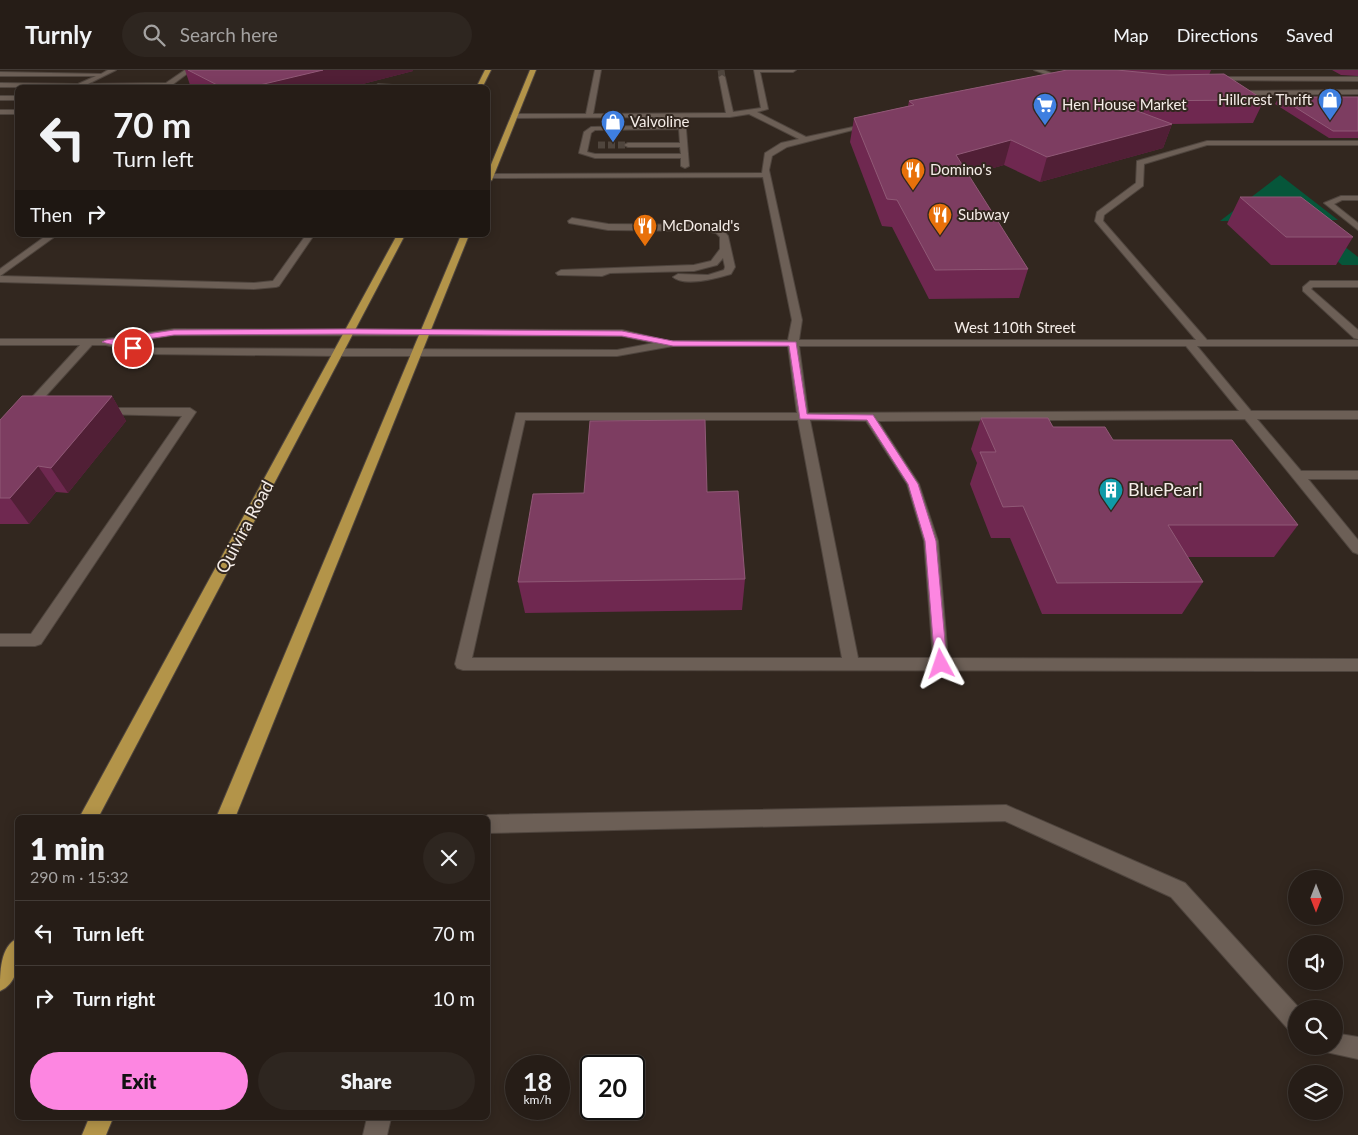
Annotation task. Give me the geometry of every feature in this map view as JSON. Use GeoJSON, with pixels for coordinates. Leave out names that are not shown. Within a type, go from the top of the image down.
{"type":"FeatureCollection","features":[{"type":"Feature","properties":{"kind":"main road"},"geometry":{"type":"LineString","coordinates":[[480,85],[488,70]]}},
{"type":"Feature","properties":{"kind":"main road"},"geometry":{"type":"LineString","coordinates":[[490,173],[533,70]]}},
{"type":"Feature","properties":{"kind":"main road","name":"Quivira Road"},"geometry":{"type":"LineString","coordinates":[[90,815],[351,332],[400,237]]}},
{"type":"Feature","properties":{"kind":"main road"},"geometry":{"type":"LineString","coordinates":[[226,815],[464,237]]}},
{"type":"Feature","properties":{"kind":"main road"},"geometry":{"type":"LineString","coordinates":[[0,980],[15,953]]}},
{"type":"Feature","properties":{"kind":"main road"},"geometry":{"type":"LineString","coordinates":[[94,1135],[100,1120]]}},
{"type":"Feature","properties":{"kind":"street"},"geometry":{"type":"LineString","coordinates":[[82,85],[113,70]]}},
{"type":"Feature","properties":{"kind":"street"},"geometry":{"type":"LineString","coordinates":[[166,85],[189,70]]}},
{"type":"Feature","properties":{"kind":"street"},"geometry":{"type":"LineString","coordinates":[[589,115],[598,70]]}},
{"type":"Feature","properties":{"kind":"street"},"geometry":{"type":"LineString","coordinates":[[514,116],[730,115],[751,112],[765,109],[757,70],[793,70]]}},
{"type":"Feature","properties":{"kind":"street"},"geometry":{"type":"LineString","coordinates":[[1038,70],[1075,81],[1053,85]]}},
{"type":"Feature","properties":{"kind":"street"},"geometry":{"type":"LineString","coordinates":[[1247,70],[1261,79]]}},
{"type":"Feature","properties":{"kind":"street"},"geometry":{"type":"LineString","coordinates":[[1297,70],[1313,79]]}},
{"type":"Feature","properties":{"kind":"street"},"geometry":{"type":"LineString","coordinates":[[1333,72],[1358,72]]}},
{"type":"Feature","properties":{"kind":"street"},"geometry":{"type":"LineString","coordinates":[[0,74],[105,74]]}},
{"type":"Feature","properties":{"kind":"street"},"geometry":{"type":"LineString","coordinates":[[722,77],[730,115]]}},
{"type":"Feature","properties":{"kind":"street"},"geometry":{"type":"LineString","coordinates":[[1202,79],[1358,79]]}},
{"type":"Feature","properties":{"kind":"street"},"geometry":{"type":"LineString","coordinates":[[0,85],[15,85]]}},
{"type":"Feature","properties":{"kind":"street"},"geometry":{"type":"LineString","coordinates":[[1229,93],[1358,92]]}},
{"type":"Feature","properties":{"kind":"street"},"geometry":{"type":"LineString","coordinates":[[0,98],[15,98]]}},
{"type":"Feature","properties":{"kind":"street"},"geometry":{"type":"LineString","coordinates":[[0,112],[15,112]]}},
{"type":"Feature","properties":{"kind":"street"},"geometry":{"type":"LineString","coordinates":[[751,112],[804,139]]}},
{"type":"Feature","properties":{"kind":"street"},"geometry":{"type":"LineString","coordinates":[[682,115],[685,175]]}},
{"type":"Feature","properties":{"kind":"street"},"geometry":{"type":"LineString","coordinates":[[851,663],[803,417],[793,343],[797,320],[766,175],[768,155],[784,144],[880,122]]}},
{"type":"Feature","properties":{"kind":"street"},"geometry":{"type":"LineString","coordinates":[[683,127],[598,127],[589,130],[589,141],[583,153],[589,156],[684,156]]}},
{"type":"Feature","properties":{"kind":"street"},"geometry":{"type":"LineString","coordinates":[[628,141],[683,141]]}},
{"type":"Feature","properties":{"kind":"street"},"geometry":{"type":"LineString","coordinates":[[1204,343],[1099,221],[1100,214],[1140,184],[1140,163],[1207,143],[1358,143]]}},
{"type":"Feature","properties":{"kind":"street"},"geometry":{"type":"LineString","coordinates":[[490,178],[766,175]]}},
{"type":"Feature","properties":{"kind":"street"},"geometry":{"type":"LineString","coordinates":[[1358,198],[1341,198],[1328,203],[1358,227]]}},
{"type":"Feature","properties":{"kind":"street"},"geometry":{"type":"LineString","coordinates":[[561,273],[709,278],[728,272],[730,268],[724,236],[719,231],[706,228],[608,227],[572,221]]}},
{"type":"Feature","properties":{"kind":"street"},"geometry":{"type":"LineString","coordinates":[[0,273],[50,237]]}},
{"type":"Feature","properties":{"kind":"street"},"geometry":{"type":"LineString","coordinates":[[0,279],[42,282],[254,286],[276,284],[309,237]]}},
{"type":"Feature","properties":{"kind":"street"},"geometry":{"type":"LineString","coordinates":[[602,273],[609,270],[678,270],[700,267],[714,262],[725,249]]}},
{"type":"Feature","properties":{"kind":"street"},"geometry":{"type":"LineString","coordinates":[[1358,284],[1310,284],[1306,288],[1358,336]]}},
{"type":"Feature","properties":{"kind":"street","name":"West 110th Street"},"geometry":{"type":"LineString","coordinates":[[0,342],[106,342],[174,332],[424,332],[622,333],[673,343]]}},
{"type":"Feature","properties":{"kind":"street"},"geometry":{"type":"LineString","coordinates":[[0,439],[89,342]]}},
{"type":"Feature","properties":{"kind":"street","name":"West 110th Street"},"geometry":{"type":"LineString","coordinates":[[106,342],[146,350],[339,353],[616,353],[673,343],[1358,343]]}},
{"type":"Feature","properties":{"kind":"street"},"geometry":{"type":"LineString","coordinates":[[1189,343],[1358,549]]}},
{"type":"Feature","properties":{"kind":"street"},"geometry":{"type":"LineString","coordinates":[[25,412],[44,412]]}},
{"type":"Feature","properties":{"kind":"street"},"geometry":{"type":"LineString","coordinates":[[0,640],[35,640],[190,412],[93,412]]}},
{"type":"Feature","properties":{"kind":"street"},"geometry":{"type":"LineString","coordinates":[[1358,415],[520,416],[463,664],[1358,665]]}},
{"type":"Feature","properties":{"kind":"street"},"geometry":{"type":"LineString","coordinates":[[870,417],[913,484],[931,541],[941,664]]}},
{"type":"Feature","properties":{"kind":"street"},"geometry":{"type":"LineString","coordinates":[[1296,475],[1358,475]]}},
{"type":"Feature","properties":{"kind":"street"},"geometry":{"type":"LineString","coordinates":[[490,824],[1006,813],[1178,890],[1288,1012]]}},
{"type":"Feature","properties":{"kind":"street"},"geometry":{"type":"LineString","coordinates":[[1343,1046],[1358,1048]]}},
{"type":"Feature","properties":{"kind":"street"},"geometry":{"type":"LineString","coordinates":[[375,1135],[379,1120]]}},
{"type":"Feature","properties":{"kind":"green space"},"geometry":{"type":"Polygon","coordinates":[[[1280,175],[1338,220],[1220,221],[1280,175]]]}},
{"type":"Feature","properties":{"kind":"green space"},"geometry":{"type":"Polygon","coordinates":[[[1319,246],[1344,246],[1358,257],[1358,265],[1342,265],[1319,246]]]}},
{"type":"Feature","properties":{"kind":"building"},"geometry":{"type":"Polygon","coordinates":[[[188,70],[323,70],[260,85],[217,85],[188,70]]]}},
{"type":"Feature","properties":{"kind":"building"},"geometry":{"type":"Polygon","coordinates":[[[1067,70],[1117,70],[1168,75],[1224,74],[1264,100],[1111,101],[1172,124],[1047,157],[1011,140],[956,155],[1028,269],[935,270],[897,200],[887,199],[854,118],[914,105],[909,101],[1067,70]]]}},
{"type":"Feature","properties":{"kind":"building","name":"Hillcrest Thrift"},"geometry":{"type":"Polygon","coordinates":[[[1279,97],[1358,97],[1358,131],[1333,131],[1279,97]]]}},
{"type":"Feature","properties":{"kind":"building"},"geometry":{"type":"Polygon","coordinates":[[[1240,197],[1301,197],[1353,237],[1286,237],[1240,197]]]}},
{"type":"Feature","properties":{"kind":"building"},"geometry":{"type":"Polygon","coordinates":[[[22,396],[112,396],[51,468],[38,466],[10,498],[0,498],[0,420],[22,396]]]}},
{"type":"Feature","properties":{"kind":"building","name":"BluePearl"},"geometry":{"type":"Polygon","coordinates":[[[981,418],[1048,418],[1053,427],[1105,427],[1113,440],[1232,440],[1298,525],[1168,525],[1203,582],[1057,583],[1023,506],[1003,507],[980,452],[996,452],[981,418]]]}},
{"type":"Feature","properties":{"kind":"building"},"geometry":{"type":"Polygon","coordinates":[[[705,420],[707,492],[738,491],[745,579],[518,582],[533,494],[584,493],[590,421],[705,420]]]}},
{"type":"Feature","properties":{"kind":"tunnel"},"geometry":{"type":"LineString","coordinates":[[721,70],[722,77]]}},
{"type":"Feature","properties":{"kind":"tunnel"},"geometry":{"type":"LineString","coordinates":[[598,145],[628,145]]}},
{"type":"Feature","properties":{"kind":"place","name":"Hillcrest Thrift"},"geometry":{"type":"Point","coordinates":[1330,121]}},
{"type":"Feature","properties":{"kind":"place","name":"Hen House Market"},"geometry":{"type":"Point","coordinates":[1045,126]}},
{"type":"Feature","properties":{"kind":"place","name":"Valvoline"},"geometry":{"type":"Point","coordinates":[613,143]}},
{"type":"Feature","properties":{"kind":"place","name":"Domino's"},"geometry":{"type":"Point","coordinates":[913,191]}},
{"type":"Feature","properties":{"kind":"place","name":"Subway"},"geometry":{"type":"Point","coordinates":[940,236]}},
{"type":"Feature","properties":{"kind":"place","name":"McDonald's"},"geometry":{"type":"Point","coordinates":[645,247]}},
{"type":"Feature","properties":{"kind":"place","name":"BluePearl"},"geometry":{"type":"Point","coordinates":[1111,511]}},
{"type":"Feature","properties":{"kind":"route"},"geometry":{"type":"LineString","coordinates":[[133,348],[106,342],[174,332],[351,332],[622,333],[673,343],[793,343],[803,417],[870,417],[913,484],[931,541],[941,664]]}}]}
